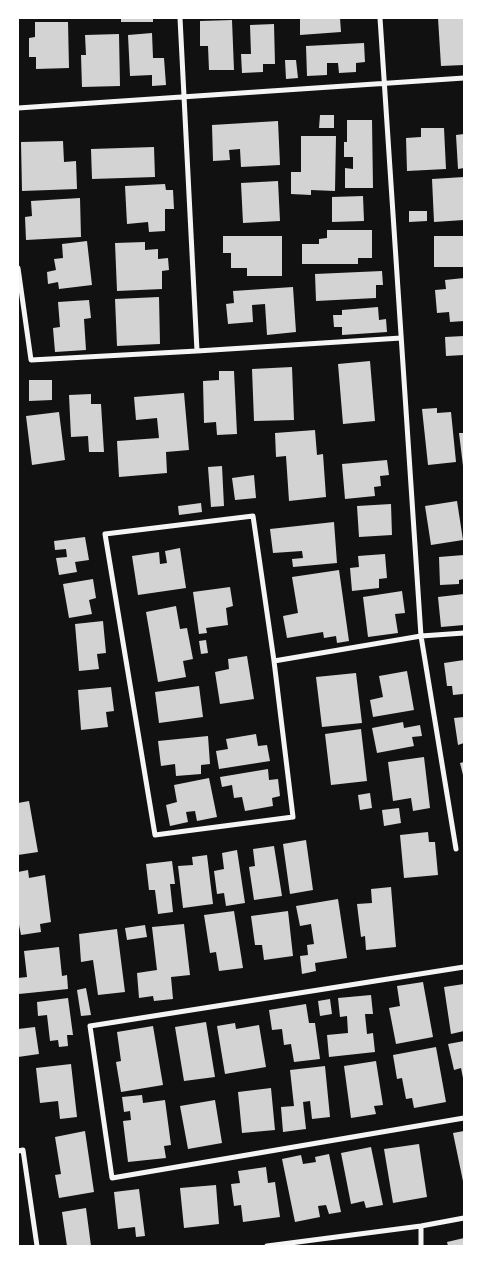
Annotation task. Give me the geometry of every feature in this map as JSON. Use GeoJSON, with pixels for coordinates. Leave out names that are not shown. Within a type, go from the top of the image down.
{"type":"FeatureCollection","features":[{"type":"Feature","properties":{"kind":"street"},"geometry":{"type":"LineString","coordinates":[[180,18],[197,351]]}},
{"type":"Feature","properties":{"kind":"street"},"geometry":{"type":"LineString","coordinates":[[380,18],[421,636],[456,849]]}},
{"type":"Feature","properties":{"kind":"street"},"geometry":{"type":"LineString","coordinates":[[18,108],[464,78]]}},
{"type":"Feature","properties":{"kind":"street"},"geometry":{"type":"LineString","coordinates":[[18,268],[32,360],[401,338]]}},
{"type":"Feature","properties":{"kind":"street"},"geometry":{"type":"LineString","coordinates":[[253,516],[274,661],[293,817],[155,835],[105,534],[253,516]]}},
{"type":"Feature","properties":{"kind":"street"},"geometry":{"type":"LineString","coordinates":[[274,661],[421,636],[464,633]]}},
{"type":"Feature","properties":{"kind":"street"},"geometry":{"type":"LineString","coordinates":[[464,967],[90,1026],[112,1178],[464,1118]]}},
{"type":"Feature","properties":{"kind":"street"},"geometry":{"type":"LineString","coordinates":[[18,1150],[23,1150],[37,1246]]}},
{"type":"Feature","properties":{"kind":"street"},"geometry":{"type":"LineString","coordinates":[[267,1246],[421,1226],[464,1218]]}},
{"type":"Feature","properties":{"kind":"street"},"geometry":{"type":"LineString","coordinates":[[421,1226],[421,1246]]}},
{"type":"Feature","properties":{"kind":"building"},"geometry":{"type":"Polygon","coordinates":[[[121,18],[153,18],[153,22],[121,22],[121,18]]]}},
{"type":"Feature","properties":{"kind":"building"},"geometry":{"type":"Polygon","coordinates":[[[300,18],[340,18],[341,32],[300,35],[300,18]]]}},
{"type":"Feature","properties":{"kind":"building"},"geometry":{"type":"Polygon","coordinates":[[[438,18],[464,18],[464,65],[441,66],[438,18]]]}},
{"type":"Feature","properties":{"kind":"building"},"geometry":{"type":"Polygon","coordinates":[[[232,20],[234,70],[209,70],[208,46],[200,46],[200,21],[232,20]]]}},
{"type":"Feature","properties":{"kind":"building"},"geometry":{"type":"Polygon","coordinates":[[[35,22],[68,22],[69,68],[36,69],[36,57],[29,57],[29,38],[35,37],[35,22]]]}},
{"type":"Feature","properties":{"kind":"building"},"geometry":{"type":"Polygon","coordinates":[[[274,24],[275,64],[263,64],[263,72],[242,73],[241,54],[251,54],[250,25],[274,24]]]}},
{"type":"Feature","properties":{"kind":"building"},"geometry":{"type":"Polygon","coordinates":[[[152,33],[153,58],[164,58],[166,85],[152,86],[152,75],[130,76],[128,35],[152,33]]]}},
{"type":"Feature","properties":{"kind":"building"},"geometry":{"type":"Polygon","coordinates":[[[119,34],[120,86],[82,87],[81,55],[86,55],[85,35],[119,34]]]}},
{"type":"Feature","properties":{"kind":"building"},"geometry":{"type":"Polygon","coordinates":[[[364,43],[365,62],[356,63],[356,72],[339,73],[338,63],[327,63],[327,75],[307,76],[306,46],[364,43]]]}},
{"type":"Feature","properties":{"kind":"building"},"geometry":{"type":"Polygon","coordinates":[[[285,60],[296,60],[298,78],[286,79],[285,60]]]}},
{"type":"Feature","properties":{"kind":"building"},"geometry":{"type":"Polygon","coordinates":[[[320,115],[334,115],[334,128],[319,128],[320,115]]]}},
{"type":"Feature","properties":{"kind":"building"},"geometry":{"type":"Polygon","coordinates":[[[347,120],[372,120],[373,188],[345,188],[345,168],[353,169],[353,157],[344,157],[344,142],[347,142],[347,120]]]}},
{"type":"Feature","properties":{"kind":"building"},"geometry":{"type":"Polygon","coordinates":[[[278,121],[280,165],[241,167],[240,149],[229,150],[230,160],[213,161],[212,125],[278,121]]]}},
{"type":"Feature","properties":{"kind":"building"},"geometry":{"type":"Polygon","coordinates":[[[421,128],[444,128],[446,169],[407,171],[406,138],[421,137],[421,128]]]}},
{"type":"Feature","properties":{"kind":"building"},"geometry":{"type":"Polygon","coordinates":[[[464,134],[464,168],[458,169],[456,135],[464,134]]]}},
{"type":"Feature","properties":{"kind":"building"},"geometry":{"type":"Polygon","coordinates":[[[301,136],[336,136],[335,191],[311,190],[311,195],[291,194],[291,172],[301,172],[301,136]]]}},
{"type":"Feature","properties":{"kind":"building"},"geometry":{"type":"Polygon","coordinates":[[[63,141],[64,162],[76,161],[77,189],[22,191],[21,142],[63,141]]]}},
{"type":"Feature","properties":{"kind":"building"},"geometry":{"type":"Polygon","coordinates":[[[154,147],[155,177],[92,179],[91,149],[154,147]]]}},
{"type":"Feature","properties":{"kind":"building"},"geometry":{"type":"Polygon","coordinates":[[[464,177],[464,220],[434,222],[432,179],[464,177]]]}},
{"type":"Feature","properties":{"kind":"building"},"geometry":{"type":"Polygon","coordinates":[[[278,181],[280,221],[243,223],[241,183],[278,181]]]}},
{"type":"Feature","properties":{"kind":"building"},"geometry":{"type":"Polygon","coordinates":[[[165,184],[166,190],[173,190],[174,209],[165,209],[165,231],[149,232],[148,222],[127,224],[125,186],[165,184]]]}},
{"type":"Feature","properties":{"kind":"building"},"geometry":{"type":"Polygon","coordinates":[[[363,196],[364,221],[332,222],[332,197],[363,196]]]}},
{"type":"Feature","properties":{"kind":"building"},"geometry":{"type":"Polygon","coordinates":[[[80,198],[81,237],[26,240],[25,217],[32,216],[31,201],[80,198]]]}},
{"type":"Feature","properties":{"kind":"building"},"geometry":{"type":"Polygon","coordinates":[[[409,211],[427,211],[427,221],[409,222],[409,211]]]}},
{"type":"Feature","properties":{"kind":"building"},"geometry":{"type":"Polygon","coordinates":[[[327,230],[372,230],[372,258],[358,258],[358,264],[302,264],[302,244],[319,244],[319,239],[327,238],[327,230]]]}},
{"type":"Feature","properties":{"kind":"building"},"geometry":{"type":"Polygon","coordinates":[[[223,236],[282,236],[282,276],[247,276],[247,268],[231,268],[231,253],[223,253],[223,236]]]}},
{"type":"Feature","properties":{"kind":"building"},"geometry":{"type":"Polygon","coordinates":[[[434,236],[464,236],[464,267],[434,267],[434,236]]]}},
{"type":"Feature","properties":{"kind":"building"},"geometry":{"type":"Polygon","coordinates":[[[87,241],[92,285],[59,289],[58,282],[48,284],[47,272],[56,270],[54,259],[63,258],[62,244],[87,241]]]}},
{"type":"Feature","properties":{"kind":"building"},"geometry":{"type":"Polygon","coordinates":[[[145,242],[145,250],[158,249],[158,259],[168,258],[169,270],[162,271],[162,289],[117,291],[115,243],[145,242]]]}},
{"type":"Feature","properties":{"kind":"building"},"geometry":{"type":"Polygon","coordinates":[[[382,271],[383,285],[376,285],[376,298],[316,301],[315,274],[382,271]]]}},
{"type":"Feature","properties":{"kind":"building"},"geometry":{"type":"Polygon","coordinates":[[[464,278],[464,321],[450,322],[449,312],[437,313],[435,290],[446,289],[445,280],[464,278]]]}},
{"type":"Feature","properties":{"kind":"building"},"geometry":{"type":"Polygon","coordinates":[[[293,287],[296,332],[267,335],[265,304],[252,305],[253,322],[228,324],[226,304],[234,303],[233,291],[293,287]]]}},
{"type":"Feature","properties":{"kind":"building"},"geometry":{"type":"Polygon","coordinates":[[[159,297],[160,344],[117,346],[115,299],[159,297]]]}},
{"type":"Feature","properties":{"kind":"building"},"geometry":{"type":"Polygon","coordinates":[[[89,300],[91,318],[84,319],[86,350],[55,352],[53,328],[60,327],[58,302],[89,300]]]}},
{"type":"Feature","properties":{"kind":"building"},"geometry":{"type":"Polygon","coordinates":[[[378,307],[379,320],[386,319],[387,332],[342,335],[342,327],[334,327],[333,315],[342,315],[342,310],[378,307]]]}},
{"type":"Feature","properties":{"kind":"building"},"geometry":{"type":"Polygon","coordinates":[[[464,336],[464,355],[446,356],[445,337],[464,336]]]}},
{"type":"Feature","properties":{"kind":"building"},"geometry":{"type":"Polygon","coordinates":[[[370,361],[375,421],[343,424],[338,364],[370,361]]]}},
{"type":"Feature","properties":{"kind":"building"},"geometry":{"type":"Polygon","coordinates":[[[292,367],[294,420],[254,421],[252,369],[292,367]]]}},
{"type":"Feature","properties":{"kind":"building"},"geometry":{"type":"Polygon","coordinates":[[[219,371],[234,371],[237,434],[217,435],[216,422],[204,423],[203,381],[219,380],[219,371]]]}},
{"type":"Feature","properties":{"kind":"building"},"geometry":{"type":"Polygon","coordinates":[[[29,380],[52,380],[52,400],[29,401],[29,380]]]}},
{"type":"Feature","properties":{"kind":"building"},"geometry":{"type":"Polygon","coordinates":[[[184,393],[189,450],[166,452],[167,473],[119,477],[117,441],[159,438],[157,418],[136,420],[134,397],[184,393]]]}},
{"type":"Feature","properties":{"kind":"building"},"geometry":{"type":"Polygon","coordinates":[[[91,394],[91,404],[101,404],[104,452],[89,452],[88,436],[71,437],[69,395],[91,394]]]}},
{"type":"Feature","properties":{"kind":"building"},"geometry":{"type":"Polygon","coordinates":[[[437,408],[437,413],[451,412],[456,462],[428,465],[422,409],[437,408]]]}},
{"type":"Feature","properties":{"kind":"building"},"geometry":{"type":"Polygon","coordinates":[[[59,412],[65,460],[32,465],[26,416],[59,412]]]}},
{"type":"Feature","properties":{"kind":"building"},"geometry":{"type":"Polygon","coordinates":[[[315,430],[317,455],[323,454],[326,497],[289,501],[286,456],[276,457],[275,433],[315,430]]]}},
{"type":"Feature","properties":{"kind":"building"},"geometry":{"type":"Polygon","coordinates":[[[459,433],[464,433],[464,466],[463,466],[459,433]]]}},
{"type":"Feature","properties":{"kind":"building"},"geometry":{"type":"Polygon","coordinates":[[[387,460],[389,475],[380,476],[381,486],[374,487],[375,496],[345,499],[342,464],[387,460]]]}},
{"type":"Feature","properties":{"kind":"building"},"geometry":{"type":"Polygon","coordinates":[[[222,466],[224,506],[211,507],[208,467],[222,466]]]}},
{"type":"Feature","properties":{"kind":"building"},"geometry":{"type":"Polygon","coordinates":[[[254,475],[256,498],[235,500],[232,478],[254,475]]]}},
{"type":"Feature","properties":{"kind":"building"},"geometry":{"type":"Polygon","coordinates":[[[457,501],[463,540],[431,545],[425,506],[457,501]]]}},
{"type":"Feature","properties":{"kind":"building"},"geometry":{"type":"Polygon","coordinates":[[[201,503],[202,512],[179,515],[178,506],[201,503]]]}},
{"type":"Feature","properties":{"kind":"building"},"geometry":{"type":"Polygon","coordinates":[[[391,504],[392,535],[359,537],[357,506],[391,504]]]}},
{"type":"Feature","properties":{"kind":"building"},"geometry":{"type":"Polygon","coordinates":[[[334,522],[337,563],[293,567],[292,559],[303,558],[302,551],[273,553],[270,529],[334,522]]]}},
{"type":"Feature","properties":{"kind":"building"},"geometry":{"type":"Polygon","coordinates":[[[85,537],[89,560],[75,562],[77,572],[59,575],[56,558],[67,557],[66,549],[55,550],[54,541],[85,537]]]}},
{"type":"Feature","properties":{"kind":"building"},"geometry":{"type":"Polygon","coordinates":[[[180,548],[186,588],[138,595],[132,556],[159,552],[160,564],[167,563],[165,551],[180,548]]]}},
{"type":"Feature","properties":{"kind":"building"},"geometry":{"type":"Polygon","coordinates":[[[385,554],[387,578],[379,579],[379,588],[352,591],[350,568],[359,567],[358,556],[385,554]]]}},
{"type":"Feature","properties":{"kind":"building"},"geometry":{"type":"Polygon","coordinates":[[[464,555],[464,579],[459,580],[459,584],[440,585],[439,557],[464,555]]]}},
{"type":"Feature","properties":{"kind":"building"},"geometry":{"type":"Polygon","coordinates":[[[339,570],[349,641],[337,643],[336,636],[324,638],[323,632],[287,638],[283,616],[298,613],[292,577],[339,570]]]}},
{"type":"Feature","properties":{"kind":"building"},"geometry":{"type":"Polygon","coordinates":[[[93,579],[96,598],[89,600],[92,614],[69,618],[63,584],[93,579]]]}},
{"type":"Feature","properties":{"kind":"building"},"geometry":{"type":"Polygon","coordinates":[[[230,587],[233,606],[226,608],[228,625],[206,628],[207,633],[199,634],[193,592],[230,587]]]}},
{"type":"Feature","properties":{"kind":"building"},"geometry":{"type":"Polygon","coordinates":[[[402,591],[405,613],[395,614],[398,633],[368,637],[363,597],[402,591]]]}},
{"type":"Feature","properties":{"kind":"building"},"geometry":{"type":"Polygon","coordinates":[[[464,594],[464,625],[441,627],[438,597],[464,594]]]}},
{"type":"Feature","properties":{"kind":"building"},"geometry":{"type":"Polygon","coordinates":[[[176,606],[180,629],[187,628],[193,659],[183,661],[186,677],[158,682],[146,612],[176,606]]]}},
{"type":"Feature","properties":{"kind":"building"},"geometry":{"type":"Polygon","coordinates":[[[103,621],[106,653],[97,654],[99,669],[79,671],[75,624],[103,621]]]}},
{"type":"Feature","properties":{"kind":"building"},"geometry":{"type":"Polygon","coordinates":[[[206,640],[208,653],[201,654],[199,641],[206,640]]]}},
{"type":"Feature","properties":{"kind":"building"},"geometry":{"type":"Polygon","coordinates":[[[247,656],[254,699],[220,704],[215,672],[229,669],[228,659],[247,656]]]}},
{"type":"Feature","properties":{"kind":"building"},"geometry":{"type":"Polygon","coordinates":[[[464,660],[463,698],[463,694],[453,695],[452,686],[447,686],[444,663],[464,660]]]}},
{"type":"Feature","properties":{"kind":"building"},"geometry":{"type":"Polygon","coordinates":[[[407,671],[414,710],[373,717],[370,700],[383,697],[379,676],[407,671]]]}},
{"type":"Feature","properties":{"kind":"building"},"geometry":{"type":"Polygon","coordinates":[[[356,673],[362,723],[322,727],[316,677],[356,673]]]}},
{"type":"Feature","properties":{"kind":"building"},"geometry":{"type":"Polygon","coordinates":[[[199,686],[203,717],[159,723],[155,692],[199,686]]]}},
{"type":"Feature","properties":{"kind":"building"},"geometry":{"type":"Polygon","coordinates":[[[111,687],[114,711],[106,712],[108,727],[81,730],[78,690],[111,687]]]}},
{"type":"Feature","properties":{"kind":"building"},"geometry":{"type":"Polygon","coordinates":[[[464,717],[464,743],[458,745],[454,718],[464,717]]]}},
{"type":"Feature","properties":{"kind":"building"},"geometry":{"type":"Polygon","coordinates":[[[403,722],[404,728],[420,725],[422,736],[412,737],[414,746],[377,753],[372,728],[403,722]]]}},
{"type":"Feature","properties":{"kind":"building"},"geometry":{"type":"Polygon","coordinates":[[[361,729],[367,781],[331,785],[325,734],[361,729]]]}},
{"type":"Feature","properties":{"kind":"building"},"geometry":{"type":"Polygon","coordinates":[[[256,734],[258,746],[267,745],[270,761],[219,769],[216,751],[228,749],[226,739],[256,734]]]}},
{"type":"Feature","properties":{"kind":"building"},"geometry":{"type":"Polygon","coordinates":[[[208,736],[210,764],[201,765],[201,774],[176,776],[175,764],[161,766],[158,741],[208,736]]]}},
{"type":"Feature","properties":{"kind":"building"},"geometry":{"type":"Polygon","coordinates":[[[424,757],[430,808],[413,811],[411,798],[393,801],[388,762],[424,757]]]}},
{"type":"Feature","properties":{"kind":"building"},"geometry":{"type":"Polygon","coordinates":[[[464,762],[464,779],[460,763],[464,762]]]}},
{"type":"Feature","properties":{"kind":"building"},"geometry":{"type":"Polygon","coordinates":[[[268,769],[269,780],[278,779],[280,796],[272,798],[273,806],[245,811],[242,797],[234,798],[232,785],[222,787],[220,777],[268,769]]]}},
{"type":"Feature","properties":{"kind":"building"},"geometry":{"type":"Polygon","coordinates":[[[209,778],[217,817],[197,821],[195,811],[186,812],[188,822],[170,826],[166,805],[177,802],[174,785],[209,778]]]}},
{"type":"Feature","properties":{"kind":"building"},"geometry":{"type":"Polygon","coordinates":[[[370,793],[372,808],[360,810],[358,795],[370,793]]]}},
{"type":"Feature","properties":{"kind":"building"},"geometry":{"type":"Polygon","coordinates":[[[29,801],[38,852],[18,855],[18,803],[29,801]]]}},
{"type":"Feature","properties":{"kind":"building"},"geometry":{"type":"Polygon","coordinates":[[[399,808],[401,823],[384,826],[382,810],[399,808]]]}},
{"type":"Feature","properties":{"kind":"building"},"geometry":{"type":"Polygon","coordinates":[[[428,832],[429,842],[435,842],[438,875],[404,878],[400,835],[428,832]]]}},
{"type":"Feature","properties":{"kind":"building"},"geometry":{"type":"Polygon","coordinates":[[[306,840],[313,890],[290,894],[283,844],[306,840]]]}},
{"type":"Feature","properties":{"kind":"building"},"geometry":{"type":"Polygon","coordinates":[[[274,846],[282,896],[254,900],[249,867],[255,866],[253,849],[274,846]]]}},
{"type":"Feature","properties":{"kind":"building"},"geometry":{"type":"Polygon","coordinates":[[[237,850],[245,903],[226,906],[224,893],[217,894],[214,871],[224,869],[222,853],[237,850]]]}},
{"type":"Feature","properties":{"kind":"building"},"geometry":{"type":"Polygon","coordinates":[[[207,855],[213,904],[183,908],[178,866],[193,865],[192,857],[207,855]]]}},
{"type":"Feature","properties":{"kind":"building"},"geometry":{"type":"Polygon","coordinates":[[[172,861],[175,884],[170,884],[173,912],[158,914],[155,890],[149,890],[146,864],[172,861]]]}},
{"type":"Feature","properties":{"kind":"building"},"geometry":{"type":"Polygon","coordinates":[[[28,870],[29,878],[45,875],[51,922],[40,924],[41,932],[21,935],[18,925],[18,872],[28,870]]]}},
{"type":"Feature","properties":{"kind":"building"},"geometry":{"type":"Polygon","coordinates":[[[391,887],[396,947],[366,950],[365,936],[361,937],[357,904],[372,903],[371,889],[391,887]]]}},
{"type":"Feature","properties":{"kind":"building"},"geometry":{"type":"Polygon","coordinates":[[[338,899],[347,958],[315,963],[316,971],[302,974],[300,956],[308,955],[307,945],[314,944],[311,924],[300,926],[296,906],[338,899]]]}},
{"type":"Feature","properties":{"kind":"building"},"geometry":{"type":"Polygon","coordinates":[[[234,911],[243,968],[219,971],[216,952],[210,953],[204,915],[234,911]]]}},
{"type":"Feature","properties":{"kind":"building"},"geometry":{"type":"Polygon","coordinates":[[[288,911],[293,956],[264,960],[262,945],[255,945],[251,916],[288,911]]]}},
{"type":"Feature","properties":{"kind":"building"},"geometry":{"type":"Polygon","coordinates":[[[184,924],[190,975],[171,977],[173,999],[154,1001],[153,996],[139,998],[137,973],[157,970],[152,927],[184,924]]]}},
{"type":"Feature","properties":{"kind":"building"},"geometry":{"type":"Polygon","coordinates":[[[145,925],[147,937],[127,940],[125,928],[145,925]]]}},
{"type":"Feature","properties":{"kind":"building"},"geometry":{"type":"Polygon","coordinates":[[[117,929],[125,992],[98,995],[93,960],[81,962],[79,934],[117,929]]]}},
{"type":"Feature","properties":{"kind":"building"},"geometry":{"type":"Polygon","coordinates":[[[59,947],[62,976],[67,975],[68,989],[19,994],[18,978],[27,977],[24,951],[59,947]]]}},
{"type":"Feature","properties":{"kind":"building"},"geometry":{"type":"Polygon","coordinates":[[[423,982],[433,1037],[396,1044],[389,1008],[400,1006],[397,986],[423,982]]]}},
{"type":"Feature","properties":{"kind":"building"},"geometry":{"type":"Polygon","coordinates":[[[464,984],[464,1031],[451,1034],[444,987],[464,984]]]}},
{"type":"Feature","properties":{"kind":"building"},"geometry":{"type":"Polygon","coordinates":[[[86,988],[91,1015],[81,1016],[77,990],[86,988]]]}},
{"type":"Feature","properties":{"kind":"building"},"geometry":{"type":"Polygon","coordinates":[[[371,995],[373,1014],[365,1014],[367,1034],[373,1033],[375,1052],[329,1057],[327,1035],[348,1033],[347,1016],[340,1017],[338,998],[371,995]]]}},
{"type":"Feature","properties":{"kind":"building"},"geometry":{"type":"Polygon","coordinates":[[[68,998],[73,1035],[67,1035],[68,1046],[59,1047],[58,1040],[50,1041],[47,1015],[38,1016],[37,1002],[68,998]]]}},
{"type":"Feature","properties":{"kind":"building"},"geometry":{"type":"Polygon","coordinates":[[[330,999],[332,1014],[320,1016],[318,1001],[330,999]]]}},
{"type":"Feature","properties":{"kind":"building"},"geometry":{"type":"Polygon","coordinates":[[[306,1004],[309,1023],[315,1023],[320,1059],[294,1062],[291,1044],[284,1045],[282,1029],[272,1030],[269,1010],[306,1004]]]}},
{"type":"Feature","properties":{"kind":"building"},"geometry":{"type":"Polygon","coordinates":[[[206,1022],[215,1077],[184,1081],[175,1027],[206,1022]]]}},
{"type":"Feature","properties":{"kind":"building"},"geometry":{"type":"Polygon","coordinates":[[[235,1023],[236,1029],[259,1025],[266,1067],[225,1074],[217,1026],[235,1023]]]}},
{"type":"Feature","properties":{"kind":"building"},"geometry":{"type":"Polygon","coordinates":[[[153,1026],[163,1085],[121,1092],[116,1062],[121,1061],[117,1032],[153,1026]]]}},
{"type":"Feature","properties":{"kind":"building"},"geometry":{"type":"Polygon","coordinates":[[[35,1027],[39,1054],[18,1057],[18,1029],[35,1027]]]}},
{"type":"Feature","properties":{"kind":"building"},"geometry":{"type":"Polygon","coordinates":[[[464,1041],[464,1083],[461,1068],[454,1070],[448,1044],[464,1041]]]}},
{"type":"Feature","properties":{"kind":"building"},"geometry":{"type":"Polygon","coordinates":[[[436,1047],[446,1102],[414,1108],[412,1098],[406,1099],[402,1078],[397,1079],[393,1055],[436,1047]]]}},
{"type":"Feature","properties":{"kind":"building"},"geometry":{"type":"Polygon","coordinates":[[[376,1061],[383,1105],[374,1106],[376,1114],[351,1118],[344,1066],[376,1061]]]}},
{"type":"Feature","properties":{"kind":"building"},"geometry":{"type":"Polygon","coordinates":[[[71,1064],[77,1117],[60,1119],[58,1101],[40,1103],[36,1068],[71,1064]]]}},
{"type":"Feature","properties":{"kind":"building"},"geometry":{"type":"Polygon","coordinates":[[[325,1066],[330,1117],[312,1119],[310,1101],[303,1102],[306,1129],[283,1132],[281,1107],[294,1106],[290,1070],[325,1066]]]}},
{"type":"Feature","properties":{"kind":"building"},"geometry":{"type":"Polygon","coordinates":[[[271,1088],[275,1130],[242,1133],[238,1092],[271,1088]]]}},
{"type":"Feature","properties":{"kind":"building"},"geometry":{"type":"Polygon","coordinates":[[[142,1095],[143,1103],[165,1100],[171,1145],[164,1146],[166,1158],[128,1162],[123,1121],[131,1120],[130,1111],[124,1112],[122,1097],[142,1095]]]}},
{"type":"Feature","properties":{"kind":"building"},"geometry":{"type":"Polygon","coordinates":[[[215,1100],[222,1143],[188,1149],[180,1106],[215,1100]]]}},
{"type":"Feature","properties":{"kind":"building"},"geometry":{"type":"Polygon","coordinates":[[[85,1131],[94,1192],[59,1198],[55,1175],[61,1174],[55,1137],[85,1131]]]}},
{"type":"Feature","properties":{"kind":"building"},"geometry":{"type":"Polygon","coordinates":[[[464,1131],[464,1186],[453,1133],[464,1131]]]}},
{"type":"Feature","properties":{"kind":"building"},"geometry":{"type":"Polygon","coordinates":[[[419,1144],[427,1197],[393,1203],[384,1149],[419,1144]]]}},
{"type":"Feature","properties":{"kind":"building"},"geometry":{"type":"Polygon","coordinates":[[[371,1147],[383,1205],[366,1208],[364,1201],[351,1204],[341,1153],[371,1147]]]}},
{"type":"Feature","properties":{"kind":"building"},"geometry":{"type":"Polygon","coordinates":[[[329,1154],[341,1212],[329,1214],[326,1205],[318,1206],[320,1217],[295,1222],[282,1159],[301,1155],[303,1164],[316,1162],[315,1157],[329,1154]]]}},
{"type":"Feature","properties":{"kind":"building"},"geometry":{"type":"Polygon","coordinates":[[[266,1167],[268,1183],[275,1182],[280,1217],[243,1222],[241,1205],[234,1206],[231,1184],[240,1183],[238,1171],[266,1167]]]}},
{"type":"Feature","properties":{"kind":"building"},"geometry":{"type":"Polygon","coordinates":[[[216,1185],[219,1224],[184,1228],[180,1188],[216,1185]]]}},
{"type":"Feature","properties":{"kind":"building"},"geometry":{"type":"Polygon","coordinates":[[[139,1189],[145,1236],[136,1237],[135,1227],[118,1229],[114,1192],[139,1189]]]}},
{"type":"Feature","properties":{"kind":"building"},"geometry":{"type":"Polygon","coordinates":[[[86,1208],[91,1246],[67,1246],[62,1212],[86,1208]]]}},
{"type":"Feature","properties":{"kind":"building"},"geometry":{"type":"Polygon","coordinates":[[[464,1238],[464,1246],[448,1246],[447,1242],[464,1238]]]}}]}
